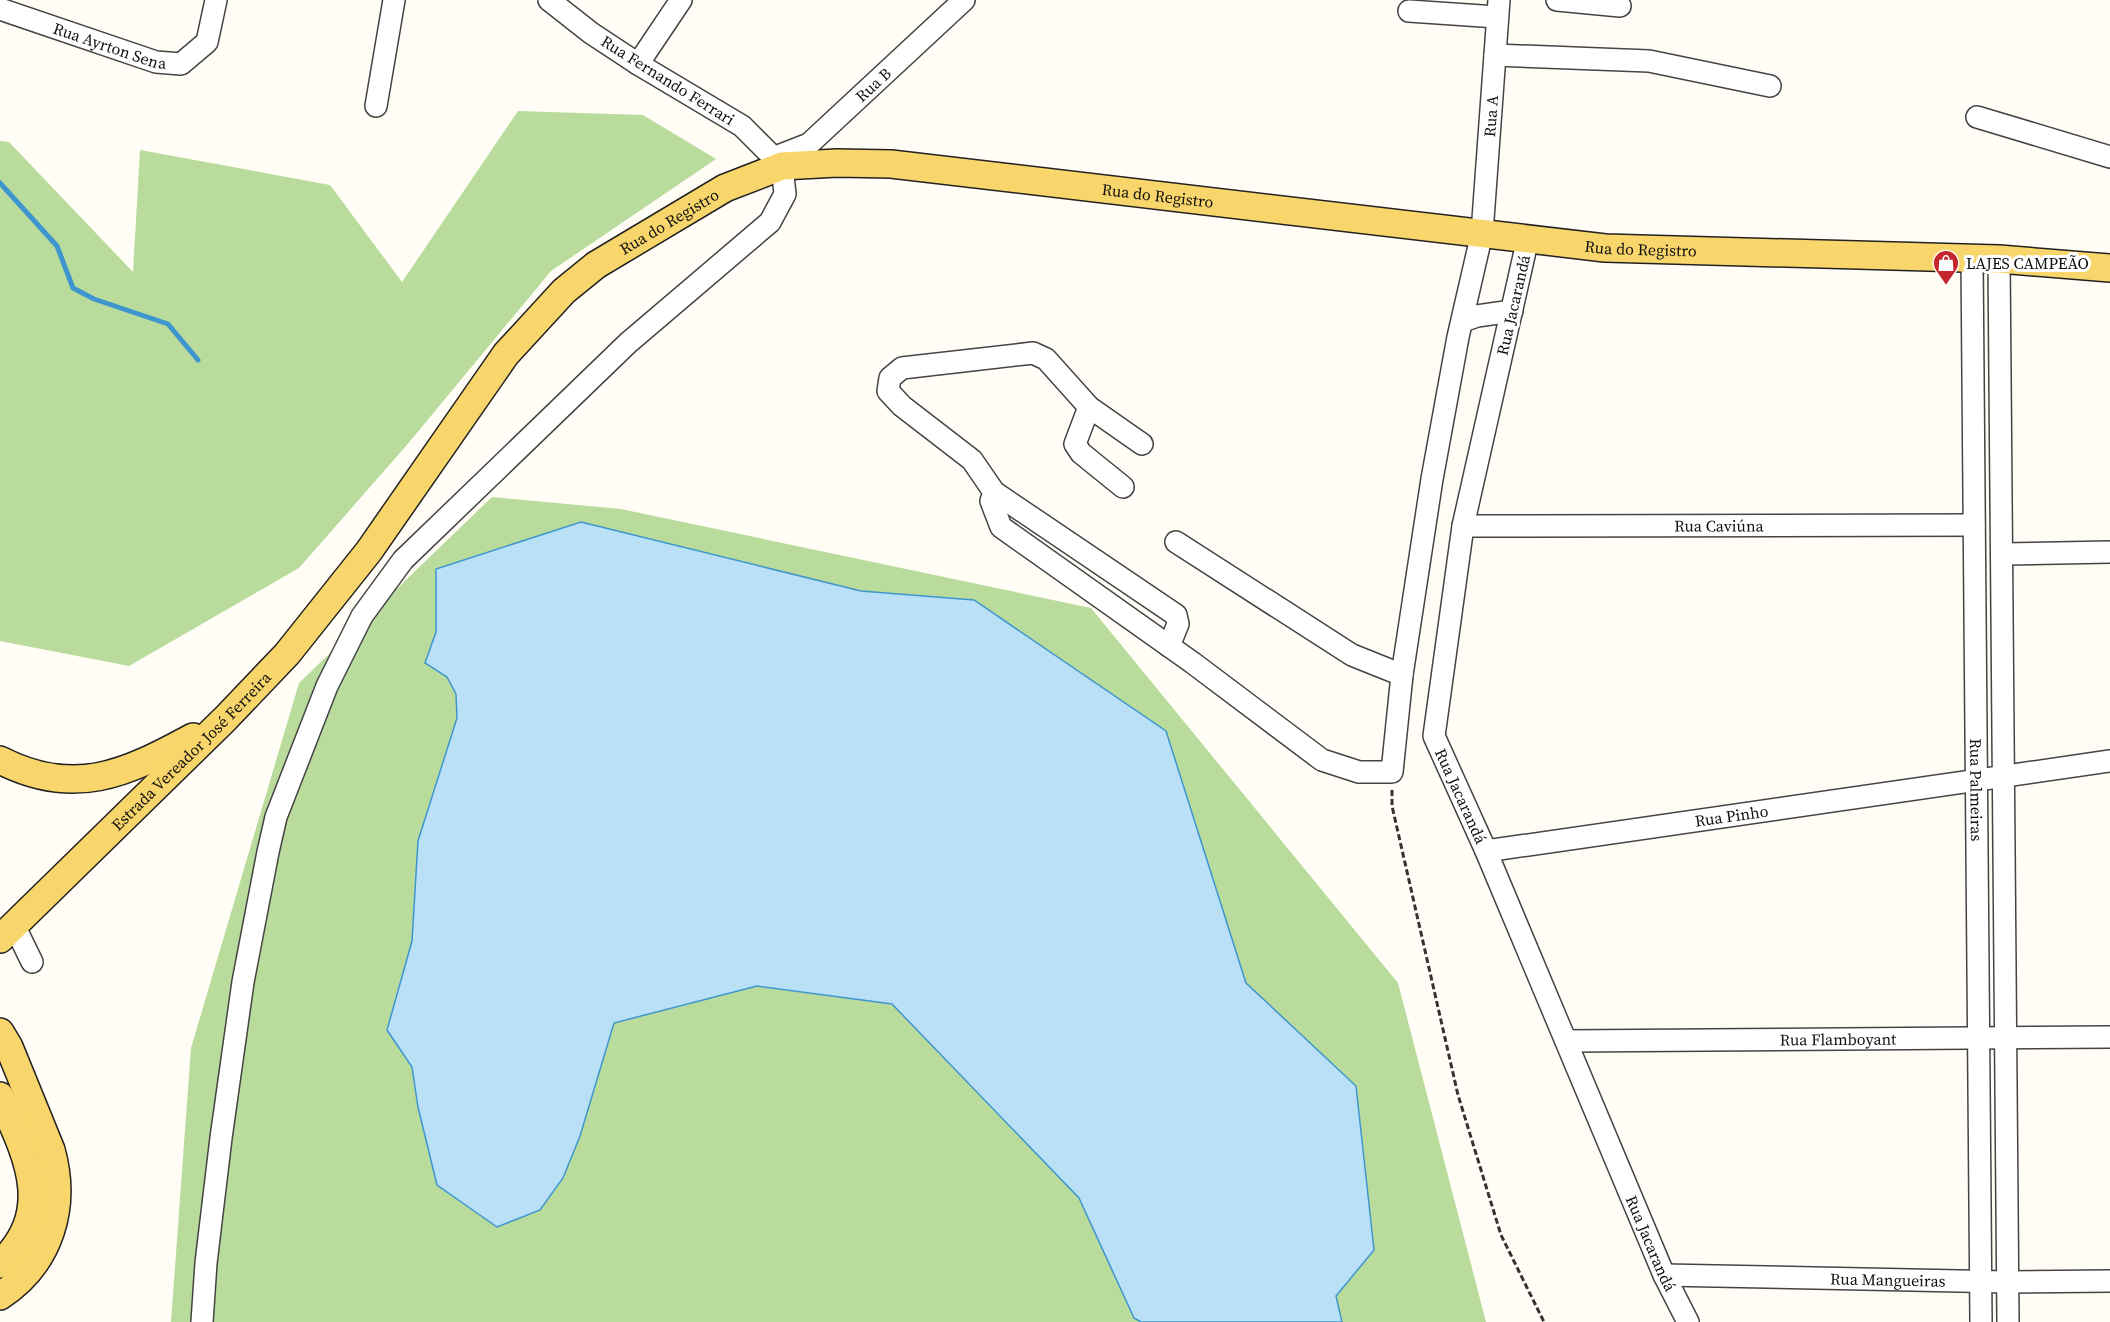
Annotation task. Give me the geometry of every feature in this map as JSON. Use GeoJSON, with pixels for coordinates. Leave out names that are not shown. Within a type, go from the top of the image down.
{"type":"FeatureCollection","features":[{"type":"Feature","properties":{"kind":"main road","name":"Rua do Registro"},"geometry":{"type":"LineString","coordinates":[[369,551],[506,354],[564,291],[596,265],[724,188],[777,162],[891,164],[1605,248],[1999,259],[2110,268]]}},
{"type":"Feature","properties":{"kind":"main road","name":"Estrada Vereador José Ferreira"},"geometry":{"type":"LineString","coordinates":[[7,932],[225,719],[287,654],[369,551]]}},
{"type":"Feature","properties":{"kind":"main road"},"geometry":{"type":"LineString","coordinates":[[0,760],[42,777],[88,779],[124,770],[143,762],[225,719]]}},
{"type":"Feature","properties":{"kind":"main road"},"geometry":{"type":"LineString","coordinates":[[0,1296],[24,1276],[46,1244],[53,1225],[58,1186],[51,1150],[4,1039]]}},
{"type":"Feature","properties":{"kind":"main road"},"geometry":{"type":"LineString","coordinates":[[0,1096],[26,1156],[32,1187],[30,1210],[23,1233],[0,1264]]}},
{"type":"Feature","properties":{"kind":"street","name":"Rua Ayrton Sena"},"geometry":{"type":"LineString","coordinates":[[0,9],[156,62],[181,64],[207,42],[216,0]]}},
{"type":"Feature","properties":{"kind":"street"},"geometry":{"type":"LineString","coordinates":[[376,106],[394,0]]}},
{"type":"Feature","properties":{"kind":"street","name":"Rua Fernando Ferrari"},"geometry":{"type":"LineString","coordinates":[[549,0],[591,33],[638,64],[742,126],[777,162]]}},
{"type":"Feature","properties":{"kind":"street"},"geometry":{"type":"LineString","coordinates":[[638,64],[681,0]]}},
{"type":"Feature","properties":{"kind":"street","name":"Rua B"},"geometry":{"type":"LineString","coordinates":[[777,162],[809,144],[964,0]]}},
{"type":"Feature","properties":{"kind":"street"},"geometry":{"type":"LineString","coordinates":[[1557,0],[1620,6]]}},
{"type":"Feature","properties":{"kind":"street"},"geometry":{"type":"LineString","coordinates":[[1409,11],[1498,9]]}},
{"type":"Feature","properties":{"kind":"street","name":"Rua A"},"geometry":{"type":"LineString","coordinates":[[1392,772],[1402,675],[1432,479],[1482,233],[1498,9]]}},
{"type":"Feature","properties":{"kind":"street"},"geometry":{"type":"LineString","coordinates":[[1495,55],[1649,61],[1770,86]]}},
{"type":"Feature","properties":{"kind":"street"},"geometry":{"type":"LineString","coordinates":[[1977,117],[2110,157]]}},
{"type":"Feature","properties":{"kind":"street"},"geometry":{"type":"LineString","coordinates":[[202,1322],[206,1263],[221,1138],[243,982],[268,852],[276,817],[334,670],[362,616],[403,560],[622,349],[770,222],[785,194],[777,162]]}},
{"type":"Feature","properties":{"kind":"street","name":"Rua Jacarandá"},"geometry":{"type":"LineString","coordinates":[[1528,238],[1463,526],[1434,736],[1486,851],[1664,1275],[1688,1322]]}},
{"type":"Feature","properties":{"kind":"street","name":"Rua Palmeiras"},"geometry":{"type":"LineString","coordinates":[[1972,258],[1981,1322]]}},
{"type":"Feature","properties":{"kind":"street","name":"Rua Palmeiras"},"geometry":{"type":"LineString","coordinates":[[1999,259],[2008,1322]]}},
{"type":"Feature","properties":{"kind":"street"},"geometry":{"type":"LineString","coordinates":[[1463,321],[1477,316],[1512,311]]}},
{"type":"Feature","properties":{"kind":"street"},"geometry":{"type":"LineString","coordinates":[[1142,444],[1089,407],[1046,359],[1033,353],[902,368],[890,378],[888,391],[902,406],[972,460],[994,492],[1176,615],[1178,624],[1169,646]]}},
{"type":"Feature","properties":{"kind":"street"},"geometry":{"type":"LineString","coordinates":[[1089,407],[1075,444],[1081,453],[1123,487]]}},
{"type":"Feature","properties":{"kind":"street"},"geometry":{"type":"LineString","coordinates":[[994,492],[991,501],[1001,527],[1169,646],[1322,760],[1359,772],[1392,772]]}},
{"type":"Feature","properties":{"kind":"street","name":"Rua Caviúna"},"geometry":{"type":"LineString","coordinates":[[1463,526],[1974,525]]}},
{"type":"Feature","properties":{"kind":"street"},"geometry":{"type":"LineString","coordinates":[[1176,542],[1352,655],[1402,675]]}},
{"type":"Feature","properties":{"kind":"street"},"geometry":{"type":"LineString","coordinates":[[2002,554],[2110,552]]}},
{"type":"Feature","properties":{"kind":"street","name":"Rua Pinho"},"geometry":{"type":"LineString","coordinates":[[1486,851],[2110,761]]}},
{"type":"Feature","properties":{"kind":"street"},"geometry":{"type":"LineString","coordinates":[[7,932],[32,962]]}},
{"type":"Feature","properties":{"kind":"street","name":"Rua Flamboyant"},"geometry":{"type":"LineString","coordinates":[[1566,1041],[2110,1037]]}},
{"type":"Feature","properties":{"kind":"street","name":"Rua Mangueiras"},"geometry":{"type":"LineString","coordinates":[[1664,1275],[2008,1282],[2110,1281]]}},
{"type":"Feature","properties":{"kind":"path"},"geometry":{"type":"LineString","coordinates":[[1392,772],[1392,806],[1458,1095],[1501,1235],[1544,1322]]}},
{"type":"Feature","properties":{"kind":"green space"},"geometry":{"type":"Polygon","coordinates":[[[518,111],[643,115],[716,159],[551,271],[406,446],[299,568],[129,666],[0,641],[0,141],[9,142],[133,272],[140,150],[330,185],[402,282],[518,111]]]}},
{"type":"Feature","properties":{"kind":"green space"},"geometry":{"type":"Polygon","coordinates":[[[492,497],[621,509],[1091,608],[1398,983],[1486,1322],[171,1322],[191,1048],[299,683],[492,497]]]}},
{"type":"Feature","properties":{"kind":"water"},"geometry":{"type":"Polygon","coordinates":[[[581,522],[861,591],[974,600],[1166,731],[1246,983],[1356,1086],[1374,1250],[1336,1296],[1342,1322],[1141,1322],[1134,1318],[1079,1198],[892,1004],[757,986],[614,1023],[580,1136],[563,1178],[540,1210],[497,1227],[437,1185],[418,1107],[412,1067],[387,1030],[412,941],[418,841],[457,718],[456,694],[447,677],[425,663],[436,632],[436,569],[581,522]]]}},
{"type":"Feature","properties":{"kind":"waterway"},"geometry":{"type":"LineString","coordinates":[[0,183],[57,246],[73,288],[94,299],[168,324],[198,360]]}},
{"type":"Feature","properties":{"kind":"place","name":"LAJES CAMPEÃO"},"geometry":{"type":"Point","coordinates":[1946,286]}}]}
